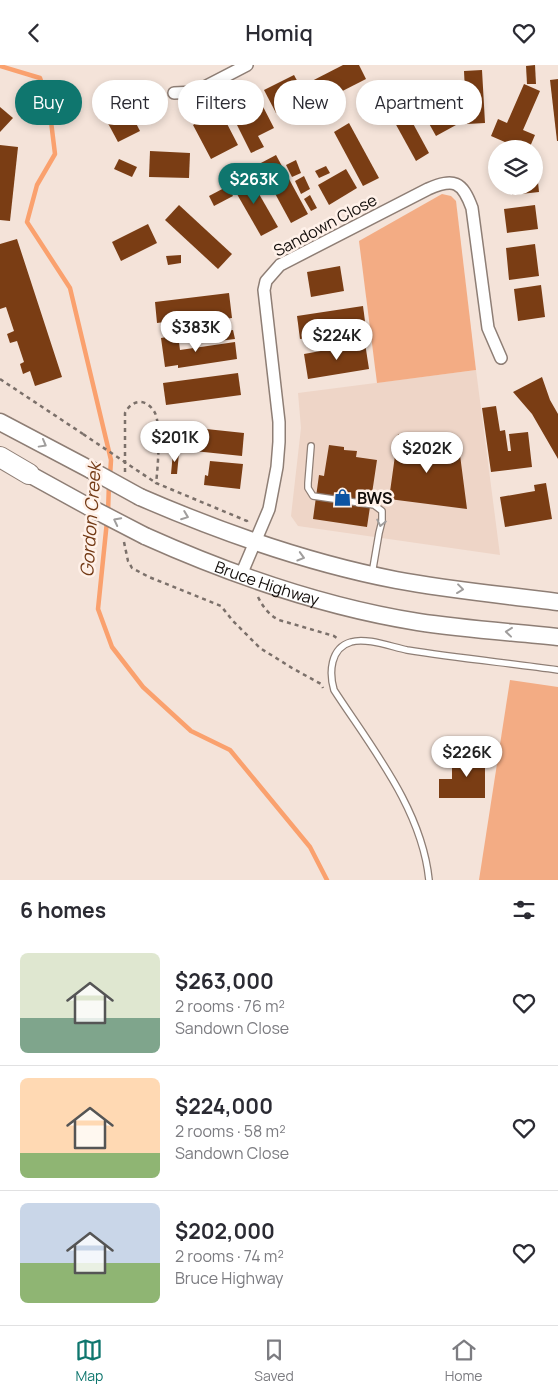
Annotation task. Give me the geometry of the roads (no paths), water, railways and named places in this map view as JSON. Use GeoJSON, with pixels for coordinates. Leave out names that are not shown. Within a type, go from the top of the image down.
{"type":"FeatureCollection","features":[{"type":"Feature","properties":{"kind":"highway","name":"Bruce Highway"},"geometry":{"type":"LineString","coordinates":[[0,457],[29,474]]}},
{"type":"Feature","properties":{"kind":"highway"},"geometry":{"type":"LineString","coordinates":[[0,463],[29,474]]}},
{"type":"Feature","properties":{"kind":"main road","name":"Bruce Highway"},"geometry":{"type":"LineString","coordinates":[[0,422],[140,497],[254,543],[371,575],[558,602]]}},
{"type":"Feature","properties":{"kind":"main road","name":"Bruce Highway"},"geometry":{"type":"LineString","coordinates":[[29,474],[145,536],[191,557],[310,597],[389,616],[444,626],[558,637]]}},
{"type":"Feature","properties":{"kind":"street"},"geometry":{"type":"LineString","coordinates":[[174,93],[195,92],[247,65]]}},
{"type":"Feature","properties":{"kind":"street","name":"Sandown Close"},"geometry":{"type":"LineString","coordinates":[[244,576],[254,543],[269,509],[277,459],[279,422],[264,290],[266,281],[280,265],[428,189],[445,182],[459,186],[466,193],[472,208],[488,328],[502,358]]}},
{"type":"Feature","properties":{"kind":"lane"},"geometry":{"type":"LineString","coordinates":[[311,446],[308,488],[313,495],[374,505],[382,511],[382,521],[371,575]]}},
{"type":"Feature","properties":{"kind":"lane"},"geometry":{"type":"LineString","coordinates":[[429,880],[424,848],[400,792],[334,689],[330,678],[333,658],[337,652],[350,642],[359,640],[408,650],[558,670]]}},
{"type":"Feature","properties":{"kind":"waterway","name":"Gordon Creek"},"geometry":{"type":"LineString","coordinates":[[0,66],[40,78],[49,105],[55,154],[37,185],[27,222],[70,288],[111,460],[110,476]]}},
{"type":"Feature","properties":{"kind":"waterway","name":"Gordon Creek"},"geometry":{"type":"LineString","coordinates":[[108,513],[109,483]]}},
{"type":"Feature","properties":{"kind":"waterway","name":"Gordon Creek"},"geometry":{"type":"LineString","coordinates":[[107,521],[98,609],[112,647],[143,687],[191,731],[230,750],[310,847],[327,880]]}},
{"type":"Feature","properties":{"kind":"place","name":"BWS"},"geometry":{"type":"Point","coordinates":[343,498]}}]}
